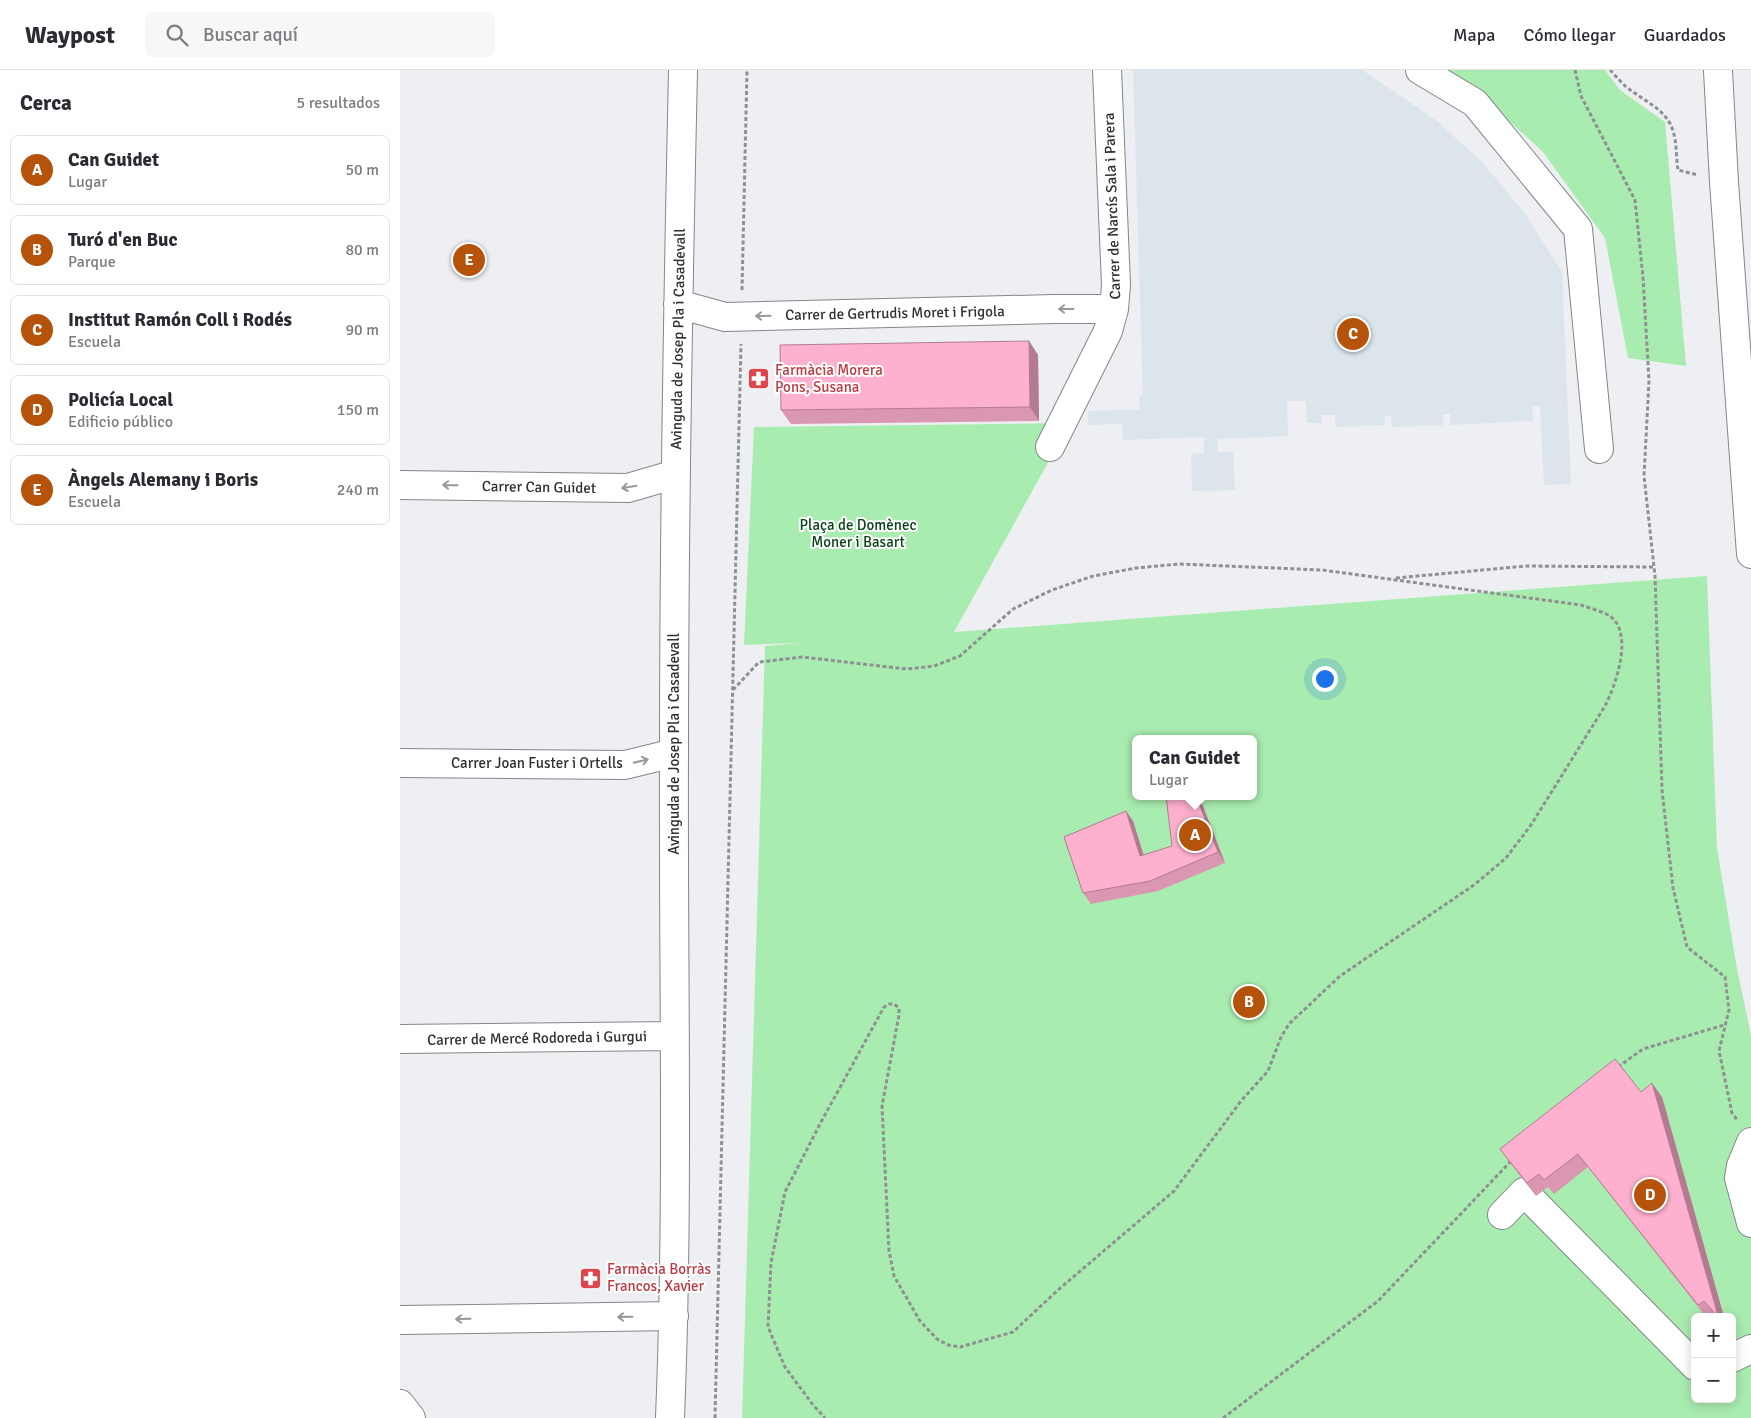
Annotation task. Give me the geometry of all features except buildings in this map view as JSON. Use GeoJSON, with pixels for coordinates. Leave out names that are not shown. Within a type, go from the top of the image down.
{"type":"FeatureCollection","features":[{"type":"Feature","properties":{"kind":"street","name":"Avinguda de Josep Pla i Casadevall"},"geometry":{"type":"LineString","coordinates":[[670,1418],[674,1316],[676,474],[683,70]]}},
{"type":"Feature","properties":{"kind":"street","name":"Carrer de Narcís Sala i Parera"},"geometry":{"type":"LineString","coordinates":[[1050,447],[1108,331],[1114,309],[1116,285],[1108,70]]}},
{"type":"Feature","properties":{"kind":"street"},"geometry":{"type":"LineString","coordinates":[[1420,70],[1475,103],[1578,229],[1599,449]]}},
{"type":"Feature","properties":{"kind":"street"},"geometry":{"type":"LineString","coordinates":[[1712,70],[1724,182],[1751,554]]}},
{"type":"Feature","properties":{"kind":"street","name":"Carrer de Gertrudis Moret i Frigola"},"geometry":{"type":"LineString","coordinates":[[678,304],[726,317],[1114,309]]}},
{"type":"Feature","properties":{"kind":"street","name":"Carrer Can Guidet"},"geometry":{"type":"LineString","coordinates":[[400,485],[628,488],[676,474]]}},
{"type":"Feature","properties":{"kind":"street","name":"Carrer Joan Fuster i Ortells"},"geometry":{"type":"LineString","coordinates":[[400,763],[625,765],[674,753]]}},
{"type":"Feature","properties":{"kind":"street","name":"Carrer de Mercé Rodoreda i Gurgui"},"geometry":{"type":"LineString","coordinates":[[400,1040],[675,1036]]}},
{"type":"Feature","properties":{"kind":"street"},"geometry":{"type":"LineString","coordinates":[[1746,1134],[1740,1166],[1740,1178],[1751,1223]]}},
{"type":"Feature","properties":{"kind":"street"},"geometry":{"type":"LineString","coordinates":[[1502,1215],[1524,1192],[1691,1362]]}},
{"type":"Feature","properties":{"kind":"street"},"geometry":{"type":"LineString","coordinates":[[400,1320],[674,1316]]}},
{"type":"Feature","properties":{"kind":"street"},"geometry":{"type":"LineString","coordinates":[[1736,1356],[1751,1349]]}},
{"type":"Feature","properties":{"kind":"street"},"geometry":{"type":"LineString","coordinates":[[400,1404],[412,1418]]}},
{"type":"Feature","properties":{"kind":"path"},"geometry":{"type":"LineString","coordinates":[[715,1418],[747,70]]}},
{"type":"Feature","properties":{"kind":"path"},"geometry":{"type":"LineString","coordinates":[[1575,70],[1580,96],[1635,200],[1643,277],[1649,380],[1644,476],[1654,567],[1662,790],[1673,888],[1687,947],[1725,977],[1729,1010],[1719,1051],[1732,1113],[1746,1134]]}},
{"type":"Feature","properties":{"kind":"path"},"geometry":{"type":"LineString","coordinates":[[1610,70],[1627,88],[1660,110],[1665,116],[1673,129],[1675,137],[1678,170],[1724,182]]}},
{"type":"Feature","properties":{"kind":"path"},"geometry":{"type":"LineString","coordinates":[[733,690],[759,662],[802,657],[907,669],[934,666],[960,656],[1013,609],[1052,590],[1093,576],[1136,568],[1179,564],[1312,570],[1581,605],[1610,617],[1618,624],[1621,633],[1620,656],[1613,690],[1583,744],[1531,825],[1506,858],[1480,880],[1340,976],[1289,1024],[1281,1037],[1268,1071],[1241,1100],[1174,1191],[1058,1290],[1013,1332],[960,1347],[948,1345],[937,1339],[920,1321],[894,1276],[889,1251],[882,1106],[900,1015],[899,1008],[894,1004],[888,1004],[884,1007],[785,1192],[771,1263],[768,1328],[785,1367],[812,1405],[825,1418]]}},
{"type":"Feature","properties":{"kind":"path"},"geometry":{"type":"LineString","coordinates":[[1389,579],[1526,566],[1654,567]]}},
{"type":"Feature","properties":{"kind":"path"},"geometry":{"type":"LineString","coordinates":[[1612,1071],[1642,1049],[1725,1025]]}},
{"type":"Feature","properties":{"kind":"path"},"geometry":{"type":"LineString","coordinates":[[1223,1418],[1378,1301],[1513,1158]]}},
{"type":"Feature","properties":{"kind":"shaded area"},"geometry":{"type":"Polygon","coordinates":[[[1133,70],[1362,70],[1437,121],[1481,161],[1524,212],[1562,272],[1571,484],[1544,485],[1540,406],[1532,406],[1533,421],[1450,425],[1450,414],[1443,414],[1443,425],[1392,427],[1391,415],[1385,416],[1385,425],[1336,427],[1335,415],[1321,415],[1322,423],[1307,423],[1306,401],[1287,401],[1288,436],[1217,439],[1218,452],[1233,452],[1235,490],[1192,491],[1191,454],[1204,453],[1204,437],[1123,440],[1122,424],[1088,425],[1088,411],[1140,409],[1139,396],[1143,395],[1133,70]]]}},
{"type":"Feature","properties":{"kind":"green space"},"geometry":{"type":"Polygon","coordinates":[[[1448,70],[1605,70],[1620,90],[1665,122],[1686,366],[1628,358],[1605,238],[1543,152],[1471,86],[1448,70]]]}},
{"type":"Feature","properties":{"kind":"green space","name":"Plaça de Domènec Moner i Basart"},"geometry":{"type":"Polygon","coordinates":[[[1070,423],[954,632],[1707,576],[1717,848],[1737,969],[1751,1035],[1751,1418],[742,1418],[765,646],[800,643],[744,645],[754,427],[1070,423]]]}},
{"type":"Feature","properties":{"kind":"place","name":"Àngels Alemany i Boris"},"geometry":{"type":"Point","coordinates":[469,260]}},
{"type":"Feature","properties":{"kind":"place","name":"Institut Ramón Coll i Rodés"},"geometry":{"type":"Point","coordinates":[1353,334]}},
{"type":"Feature","properties":{"kind":"place","name":"Farmàcia Morera Pons, Susana"},"geometry":{"type":"Point","coordinates":[759,379]}},
{"type":"Feature","properties":{"kind":"place","name":"Can Guidet"},"geometry":{"type":"Point","coordinates":[1195,835]}},
{"type":"Feature","properties":{"kind":"place","name":"Turó d'en Buc"},"geometry":{"type":"Point","coordinates":[1249,1002]}},
{"type":"Feature","properties":{"kind":"place","name":"Policía Local"},"geometry":{"type":"Point","coordinates":[1650,1195]}},
{"type":"Feature","properties":{"kind":"place","name":"Farmàcia Borràs Francos, Xavier"},"geometry":{"type":"Point","coordinates":[591,1278]}}]}
